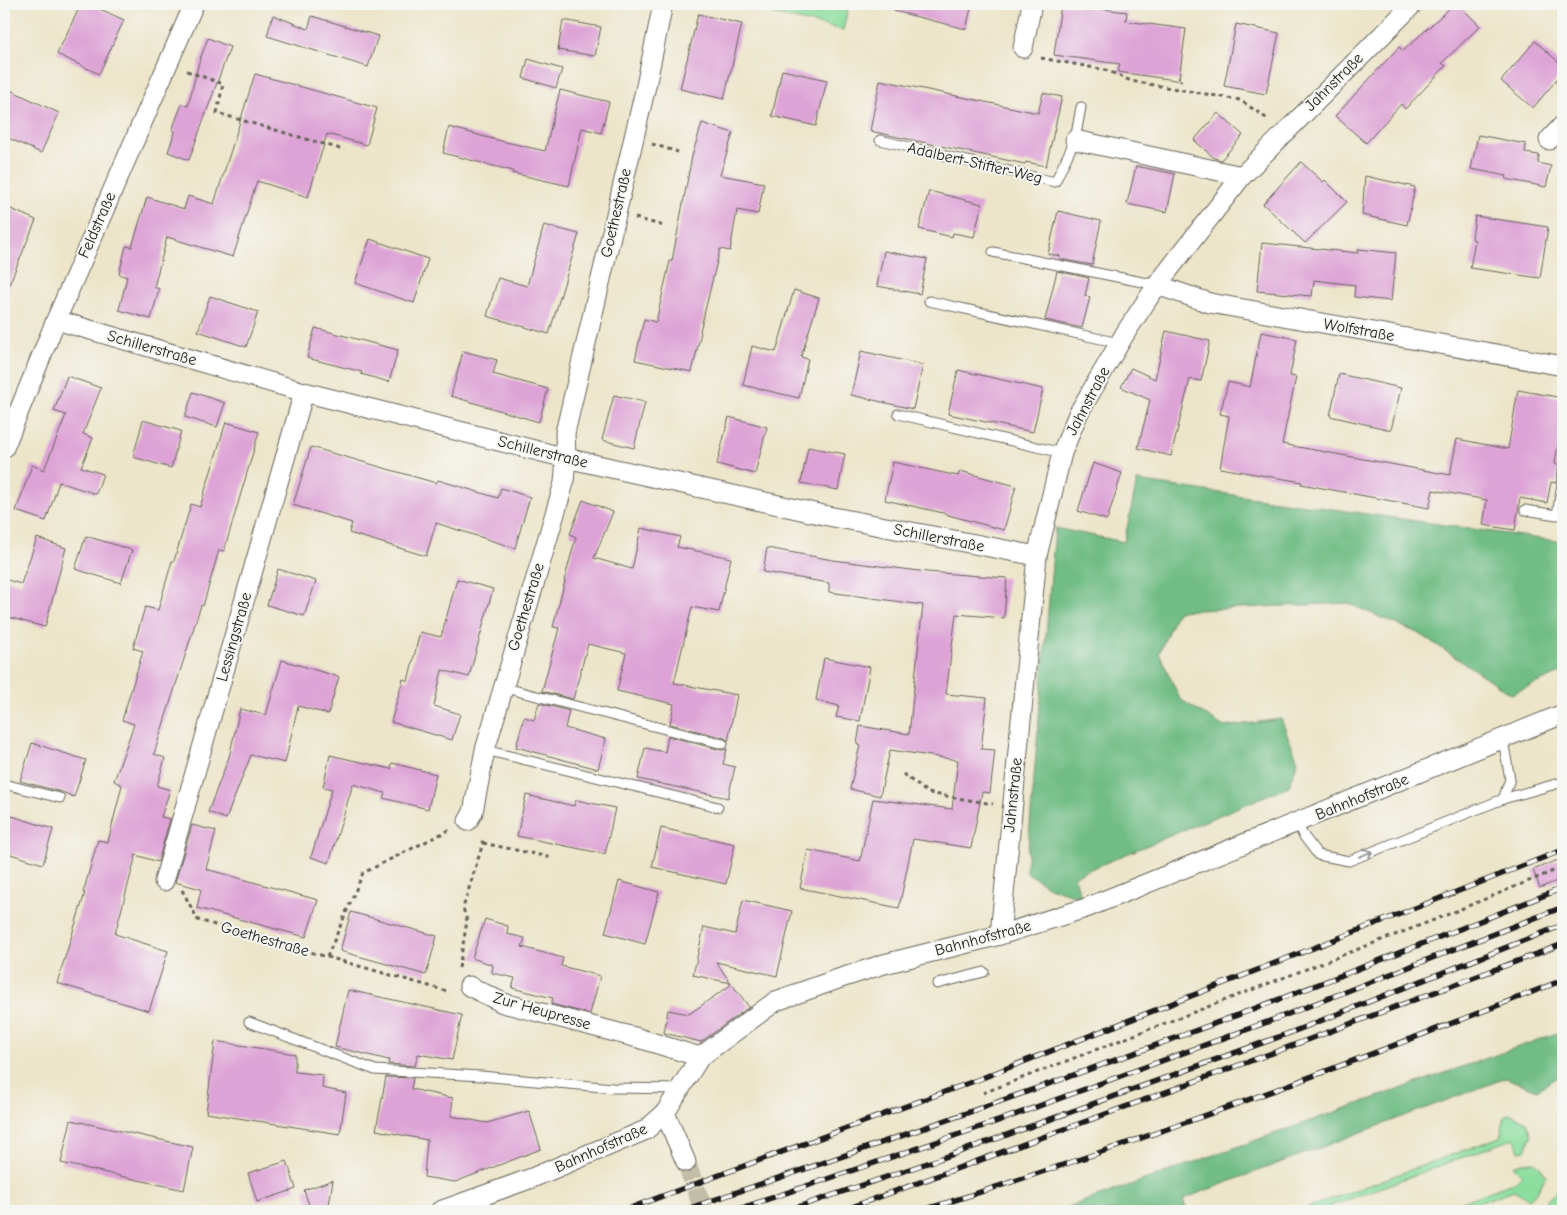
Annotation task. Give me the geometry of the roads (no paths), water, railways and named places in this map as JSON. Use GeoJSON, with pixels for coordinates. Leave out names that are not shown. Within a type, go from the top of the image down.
{"type":"FeatureCollection","features":[{"type":"Feature","properties":{"kind":"street","name":"Feldstraße"},"geometry":{"type":"LineString","coordinates":[[4,448],[56,320],[194,4]]}},
{"type":"Feature","properties":{"kind":"street","name":"Goethestraße"},"geometry":{"type":"LineString","coordinates":[[468,821],[473,812],[485,750],[502,687],[564,483],[565,433],[663,4]]}},
{"type":"Feature","properties":{"kind":"street"},"geometry":{"type":"LineString","coordinates":[[1023,48],[1032,4]]}},
{"type":"Feature","properties":{"kind":"street","name":"Jahnstraße"},"geometry":{"type":"LineString","coordinates":[[1000,935],[1037,556],[1062,453],[1078,414],[1157,285],[1242,176],[1413,4]]}},
{"type":"Feature","properties":{"kind":"street"},"geometry":{"type":"LineString","coordinates":[[1549,140],[1563,124]]}},
{"type":"Feature","properties":{"kind":"street"},"geometry":{"type":"LineString","coordinates":[[1075,140],[1242,176]]}},
{"type":"Feature","properties":{"kind":"street","name":"Wolfstraße"},"geometry":{"type":"LineString","coordinates":[[1157,285],[1210,303],[1563,366]]}},
{"type":"Feature","properties":{"kind":"street","name":"Schillerstraße"},"geometry":{"type":"LineString","coordinates":[[56,320],[304,392],[566,458],[828,516],[1037,556]]}},
{"type":"Feature","properties":{"kind":"street","name":"Lessingstraße"},"geometry":{"type":"LineString","coordinates":[[164,881],[304,392]]}},
{"type":"Feature","properties":{"kind":"street","name":"Bahnhofstraße"},"geometry":{"type":"LineString","coordinates":[[440,1211],[532,1178],[646,1130],[665,1113],[682,1089],[700,1057],[776,1001],[884,964],[1000,935],[1086,908],[1563,714]]}},
{"type":"Feature","properties":{"kind":"street","name":"Zur Heupresse"},"geometry":{"type":"LineString","coordinates":[[463,981],[503,1003],[638,1038],[700,1057]]}},
{"type":"Feature","properties":{"kind":"street"},"geometry":{"type":"LineString","coordinates":[[665,1113],[686,1162]]}},
{"type":"Feature","properties":{"kind":"lane","name":"Adalbert-Stifter-Weg"},"geometry":{"type":"LineString","coordinates":[[880,140],[1055,182],[1075,140],[1081,107]]}},
{"type":"Feature","properties":{"kind":"lane"},"geometry":{"type":"LineString","coordinates":[[993,252],[1157,285]]}},
{"type":"Feature","properties":{"kind":"lane"},"geometry":{"type":"LineString","coordinates":[[929,301],[1120,343]]}},
{"type":"Feature","properties":{"kind":"lane"},"geometry":{"type":"LineString","coordinates":[[898,414],[1062,453]]}},
{"type":"Feature","properties":{"kind":"lane"},"geometry":{"type":"LineString","coordinates":[[1524,510],[1557,515],[1563,478]]}},
{"type":"Feature","properties":{"kind":"lane"},"geometry":{"type":"LineString","coordinates":[[502,687],[723,744]]}},
{"type":"Feature","properties":{"kind":"lane"},"geometry":{"type":"LineString","coordinates":[[1503,740],[1510,779],[1503,799]]}},
{"type":"Feature","properties":{"kind":"lane"},"geometry":{"type":"LineString","coordinates":[[485,750],[718,807]]}},
{"type":"Feature","properties":{"kind":"lane"},"geometry":{"type":"LineString","coordinates":[[1297,823],[1303,835],[1318,855],[1350,861],[1503,799],[1563,782]]}},
{"type":"Feature","properties":{"kind":"lane"},"geometry":{"type":"LineString","coordinates":[[4,784],[60,798]]}},
{"type":"Feature","properties":{"kind":"lane"},"geometry":{"type":"LineString","coordinates":[[936,984],[984,972]]}},
{"type":"Feature","properties":{"kind":"lane"},"geometry":{"type":"LineString","coordinates":[[248,1022],[375,1070],[481,1076],[614,1088],[682,1089]]}},
{"type":"Feature","properties":{"kind":"tunnel"},"geometry":{"type":"LineString","coordinates":[[686,1162],[704,1211]]}},
{"type":"Feature","properties":{"kind":"railway"},"geometry":{"type":"LineString","coordinates":[[622,1211],[977,1080],[1563,850]]}},
{"type":"Feature","properties":{"kind":"railway"},"geometry":{"type":"LineString","coordinates":[[681,1211],[936,1124],[1236,1016],[1563,888]]}},
{"type":"Feature","properties":{"kind":"railway"},"geometry":{"type":"LineString","coordinates":[[733,1211],[1001,1120],[1278,1018],[1563,907]]}},
{"type":"Feature","properties":{"kind":"railway"},"geometry":{"type":"LineString","coordinates":[[786,1211],[951,1155],[1287,1034],[1563,925]]}},
{"type":"Feature","properties":{"kind":"railway"},"geometry":{"type":"LineString","coordinates":[[841,1211],[1563,944]]}},
{"type":"Feature","properties":{"kind":"railway"},"geometry":{"type":"LineString","coordinates":[[920,1211],[1083,1158],[1244,1102],[1563,980]]}}]}
